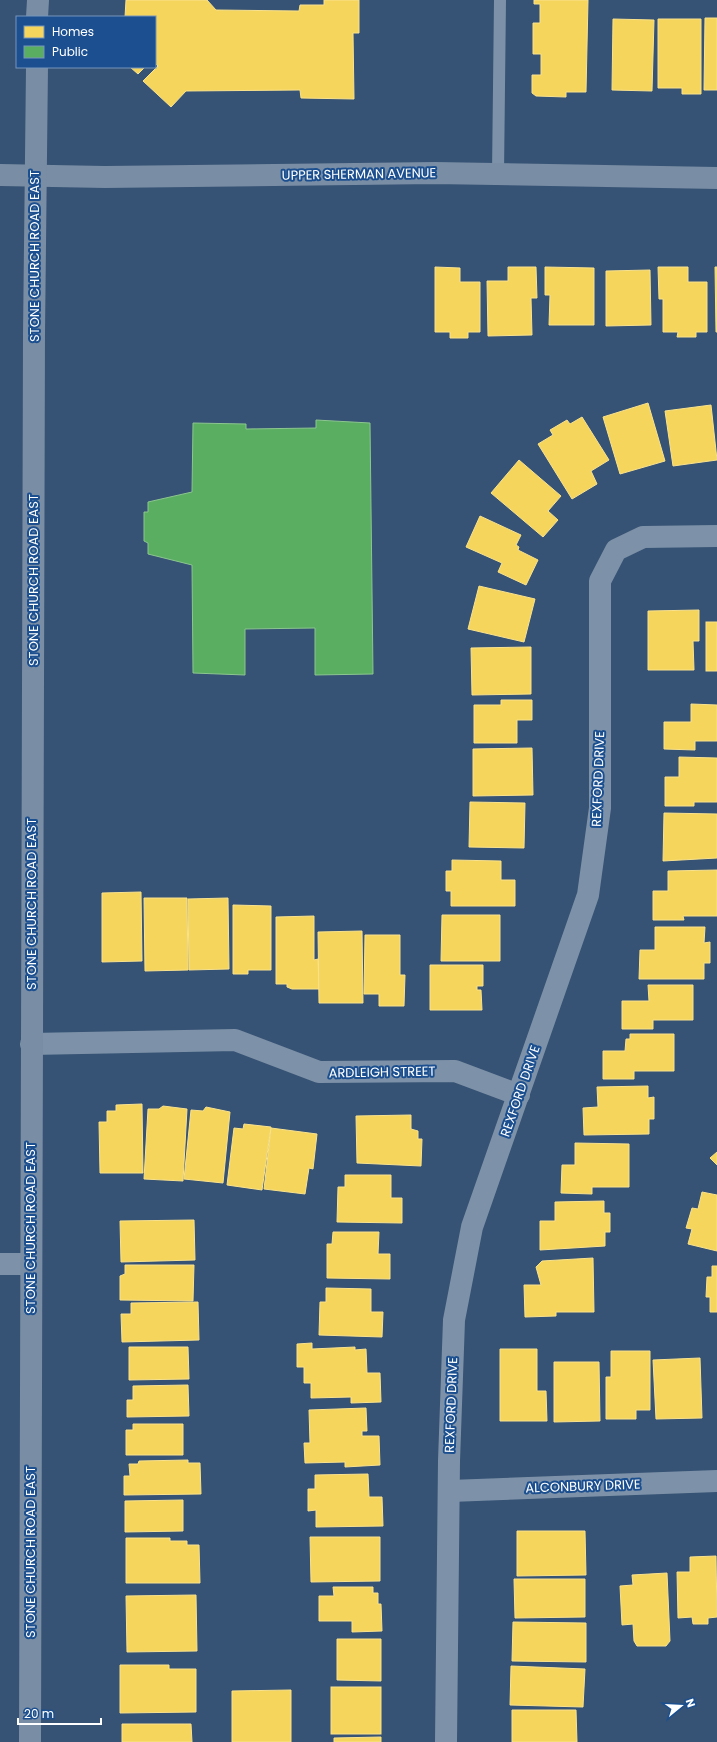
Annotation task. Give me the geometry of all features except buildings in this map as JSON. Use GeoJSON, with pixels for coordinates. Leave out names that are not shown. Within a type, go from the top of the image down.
{"type":"FeatureCollection","features":[{"type":"Feature","properties":{"kind":"main road"},"geometry":{"type":"LineString","coordinates":[[38,0],[38,16]]}},
{"type":"Feature","properties":{"kind":"main road","name":"STONE CHURCH ROAD EAST"},"geometry":{"type":"LineString","coordinates":[[30,1742],[30,1264],[35,175],[37,68]]}},
{"type":"Feature","properties":{"kind":"main road","name":"UPPER SHERMAN AVENUE"},"geometry":{"type":"LineString","coordinates":[[0,175],[105,177],[434,173],[717,178]]}},
{"type":"Feature","properties":{"kind":"street","name":"REXFORD DRIVE"},"geometry":{"type":"LineString","coordinates":[[446,1742],[450,1491],[449,1461],[454,1320],[472,1227],[588,895],[600,808],[600,581],[616,550],[643,537],[717,536]]}},
{"type":"Feature","properties":{"kind":"street","name":"ARDLEIGH STREET"},"geometry":{"type":"LineString","coordinates":[[31,1044],[236,1040],[319,1072],[455,1071],[519,1095]]}},
{"type":"Feature","properties":{"kind":"street"},"geometry":{"type":"LineString","coordinates":[[0,1264],[30,1264]]}},
{"type":"Feature","properties":{"kind":"street","name":"ALCONBURY DRIVE"},"geometry":{"type":"LineString","coordinates":[[450,1491],[717,1480]]}},
{"type":"Feature","properties":{"kind":"lane"},"geometry":{"type":"LineString","coordinates":[[498,174],[500,0]]}}]}
